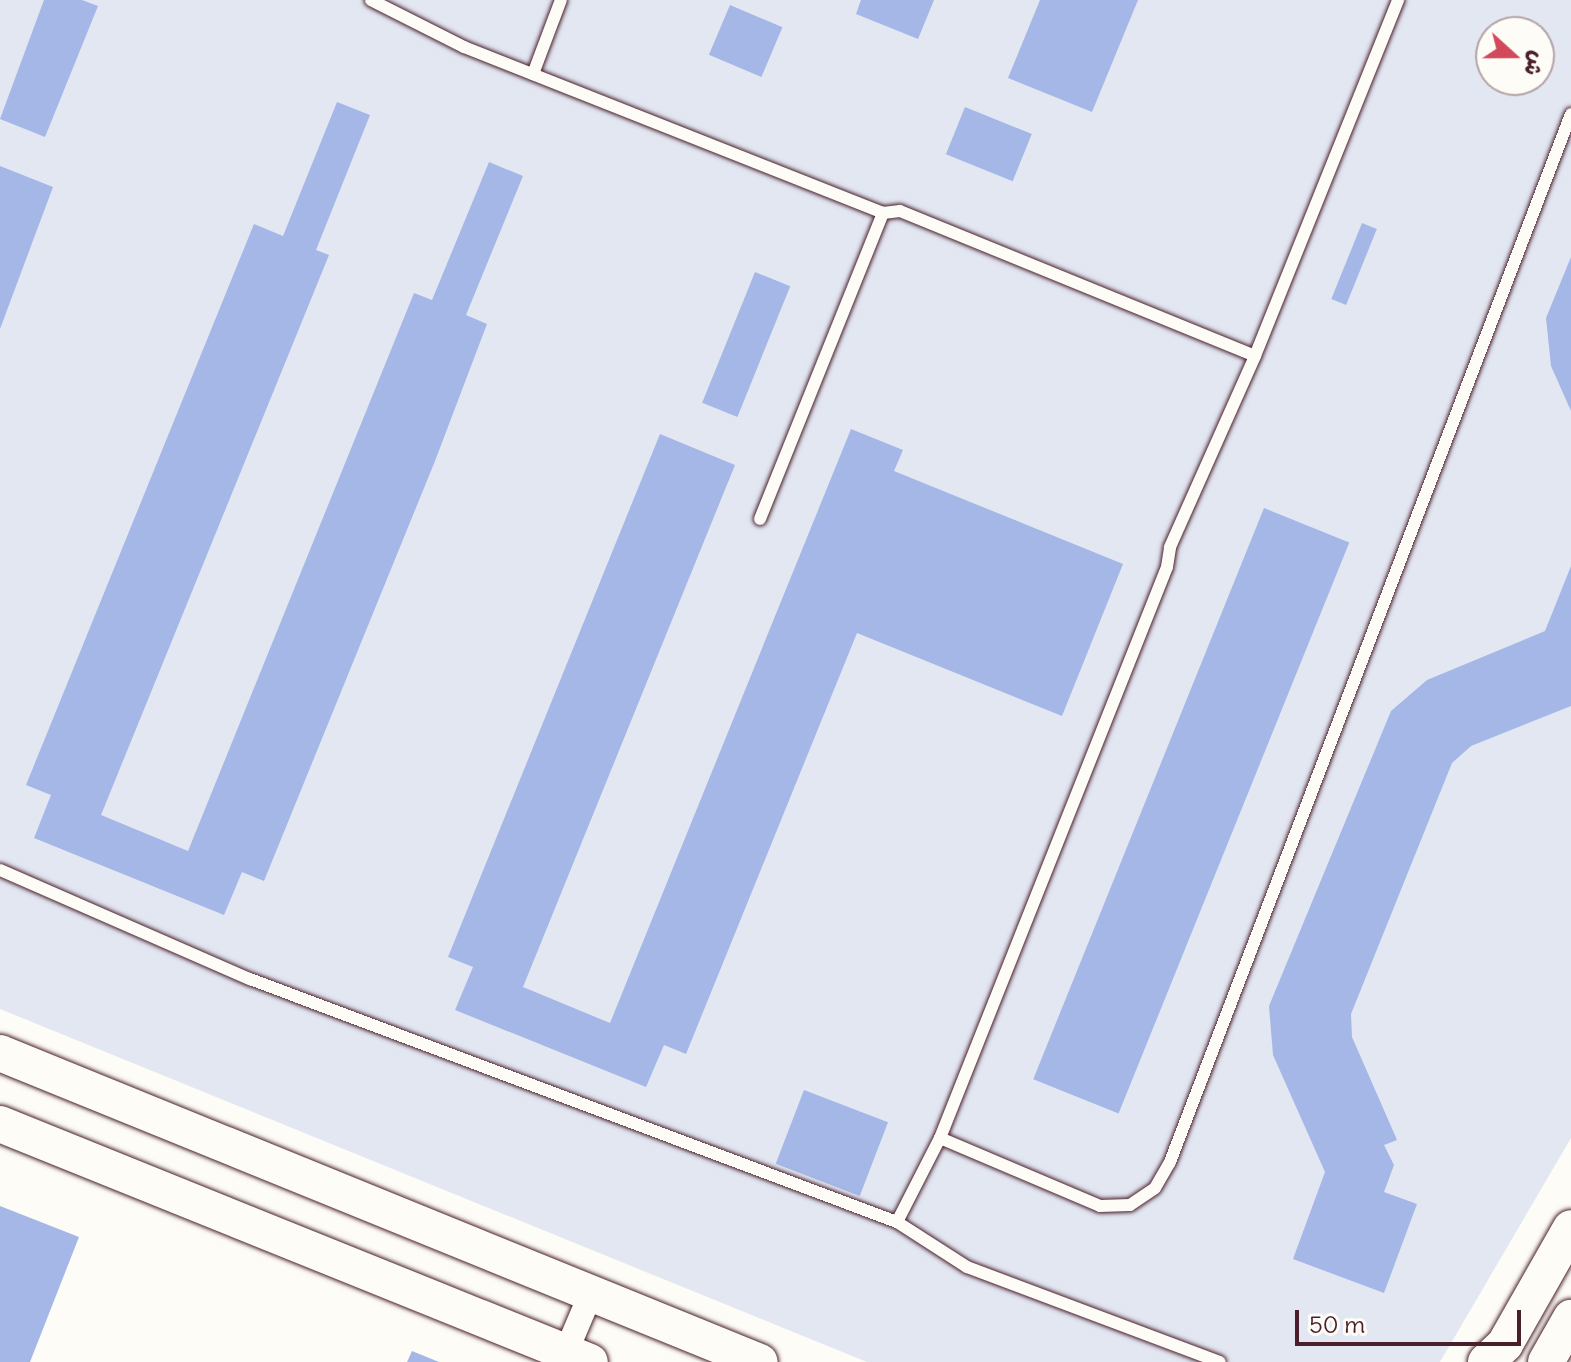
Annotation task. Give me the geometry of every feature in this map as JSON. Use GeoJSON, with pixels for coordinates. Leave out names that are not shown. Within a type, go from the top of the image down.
{"type":"FeatureCollection","features":[{"type":"Feature","properties":{"kind":"street"},"geometry":{"type":"LineString","coordinates":[[0,1053],[760,1362]]}},
{"type":"Feature","properties":{"kind":"street"},"geometry":{"type":"LineString","coordinates":[[0,1124],[578,1357],[591,1293]]}},
{"type":"Feature","properties":{"kind":"street"},"geometry":{"type":"LineString","coordinates":[[1486,1362],[1505,1344],[1571,1228]]}},
{"type":"Feature","properties":{"kind":"street"},"geometry":{"type":"LineString","coordinates":[[1547,1362],[1571,1318]]}},
{"type":"Feature","properties":{"kind":"lane"},"geometry":{"type":"LineString","coordinates":[[371,0],[533,74],[883,213],[900,211],[1255,356]]}},
{"type":"Feature","properties":{"kind":"lane"},"geometry":{"type":"LineString","coordinates":[[533,74],[561,0]]}},
{"type":"Feature","properties":{"kind":"lane"},"geometry":{"type":"LineString","coordinates":[[897,1222],[940,1138],[1167,567],[1170,547],[1255,356],[1398,0]]}},
{"type":"Feature","properties":{"kind":"lane"},"geometry":{"type":"LineString","coordinates":[[940,1138],[1100,1206],[1130,1205],[1155,1188],[1170,1162],[1571,114]]}},
{"type":"Feature","properties":{"kind":"lane"},"geometry":{"type":"LineString","coordinates":[[760,519],[883,213]]}},
{"type":"Feature","properties":{"kind":"lane"},"geometry":{"type":"LineString","coordinates":[[0,870],[250,979],[897,1222],[967,1267],[1220,1362]]}},
{"type":"Feature","properties":{"kind":"lane"},"geometry":{"type":"LineString","coordinates":[[1547,1362],[1571,1342]]}},
{"type":"Feature","properties":{"kind":"shaded area"},"geometry":{"type":"Polygon","coordinates":[[[0,0],[1571,0],[1571,1138],[1440,1362],[867,1362],[0,1009],[0,0]]]}},
{"type":"Feature","properties":{"kind":"building"},"geometry":{"type":"Polygon","coordinates":[[[44,0],[82,0],[98,6],[45,137],[0,119],[44,0]]]}},
{"type":"Feature","properties":{"kind":"building"},"geometry":{"type":"Polygon","coordinates":[[[861,0],[934,0],[918,39],[856,14],[861,0]]]}},
{"type":"Feature","properties":{"kind":"building"},"geometry":{"type":"Polygon","coordinates":[[[1040,0],[1138,0],[1092,112],[1008,78],[1040,0]]]}},
{"type":"Feature","properties":{"kind":"building"},"geometry":{"type":"Polygon","coordinates":[[[730,5],[782,27],[761,77],[709,55],[730,5]]]}},
{"type":"Feature","properties":{"kind":"building"},"geometry":{"type":"Polygon","coordinates":[[[337,102],[370,115],[316,250],[329,255],[101,815],[188,851],[414,293],[432,300],[489,162],[523,176],[466,315],[487,324],[435,461],[264,881],[242,872],[224,915],[34,838],[51,795],[26,785],[254,224],[283,236],[337,102]]]}},
{"type":"Feature","properties":{"kind":"building"},"geometry":{"type":"Polygon","coordinates":[[[965,107],[1032,134],[1013,181],[946,154],[965,107]]]}},
{"type":"Feature","properties":{"kind":"building"},"geometry":{"type":"Polygon","coordinates":[[[0,166],[53,187],[0,329],[0,166]]]}},
{"type":"Feature","properties":{"kind":"building"},"geometry":{"type":"Polygon","coordinates":[[[1362,223],[1377,229],[1346,305],[1331,299],[1362,223]]]}},
{"type":"Feature","properties":{"kind":"building"},"geometry":{"type":"Polygon","coordinates":[[[1571,257],[1571,411],[1551,366],[1546,318],[1571,257]]]}},
{"type":"Feature","properties":{"kind":"building"},"geometry":{"type":"Polygon","coordinates":[[[755,272],[790,286],[737,417],[702,403],[755,272]]]}},
{"type":"Feature","properties":{"kind":"building"},"geometry":{"type":"Polygon","coordinates":[[[851,429],[903,450],[894,471],[1123,564],[1062,716],[857,633],[686,1054],[664,1045],[646,1087],[455,1010],[473,967],[448,957],[660,434],[735,465],[523,987],[610,1023],[851,429]]]}},
{"type":"Feature","properties":{"kind":"building"},"geometry":{"type":"Polygon","coordinates":[[[1264,508],[1349,542],[1119,1114],[1033,1079],[1264,508]]]}},
{"type":"Feature","properties":{"kind":"building"},"geometry":{"type":"Polygon","coordinates":[[[1571,566],[1571,706],[1471,746],[1452,763],[1351,1014],[1352,1037],[1397,1140],[1384,1145],[1394,1165],[1384,1192],[1417,1204],[1384,1293],[1293,1259],[1325,1172],[1273,1055],[1269,1006],[1391,711],[1427,680],[1545,631],[1571,566]]]}},
{"type":"Feature","properties":{"kind":"building"},"geometry":{"type":"Polygon","coordinates":[[[804,1090],[888,1122],[860,1196],[776,1164],[804,1090]]]}},
{"type":"Feature","properties":{"kind":"building"},"geometry":{"type":"Polygon","coordinates":[[[0,1206],[79,1237],[30,1362],[0,1362],[0,1206]]]}},
{"type":"Feature","properties":{"kind":"building"},"geometry":{"type":"Polygon","coordinates":[[[412,1351],[439,1362],[407,1362],[412,1351]]]}}]}
